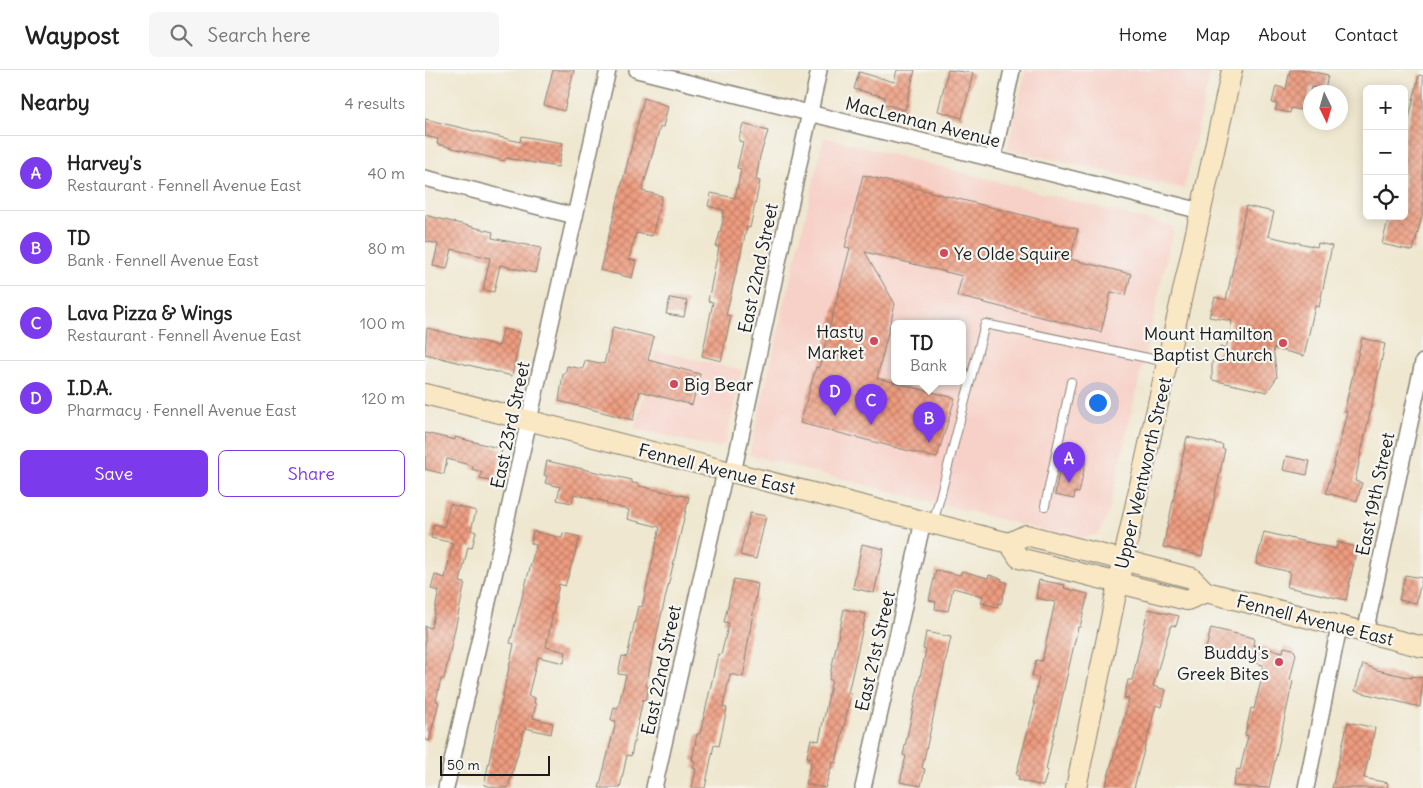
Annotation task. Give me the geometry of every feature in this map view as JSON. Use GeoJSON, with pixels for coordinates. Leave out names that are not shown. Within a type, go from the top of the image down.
{"type":"FeatureCollection","features":[{"type":"Feature","properties":{"kind":"main road","name":"Upper Wentworth Street"},"geometry":{"type":"LineString","coordinates":[[1076,788],[1118,584],[1232,70]]}},
{"type":"Feature","properties":{"kind":"main road","name":"Fennell Avenue East"},"geometry":{"type":"LineString","coordinates":[[425,394],[1009,543],[1026,535],[1192,578],[1206,592],[1423,647]]}},
{"type":"Feature","properties":{"kind":"main road"},"geometry":{"type":"LineString","coordinates":[[1009,543],[1019,558],[1118,584],[1187,600],[1206,592]]}},
{"type":"Feature","properties":{"kind":"street","name":"East 23rd Street"},"geometry":{"type":"LineString","coordinates":[[446,788],[531,422],[575,216],[609,70]]}},
{"type":"Feature","properties":{"kind":"street","name":"MacLennan Avenue"},"geometry":{"type":"LineString","coordinates":[[637,70],[993,158],[1201,212]]}},
{"type":"Feature","properties":{"kind":"street","name":"East 22nd Street"},"geometry":{"type":"LineString","coordinates":[[654,788],[729,472],[819,70]]}},
{"type":"Feature","properties":{"kind":"street"},"geometry":{"type":"LineString","coordinates":[[993,158],[1012,70]]}},
{"type":"Feature","properties":{"kind":"street"},"geometry":{"type":"LineString","coordinates":[[425,178],[575,216]]}},
{"type":"Feature","properties":{"kind":"street","name":"East 19th Street"},"geometry":{"type":"LineString","coordinates":[[1365,633],[1423,362]]}},
{"type":"Feature","properties":{"kind":"street","name":"East 21st Street"},"geometry":{"type":"LineString","coordinates":[[863,788],[928,522]]}},
{"type":"Feature","properties":{"kind":"street"},"geometry":{"type":"LineString","coordinates":[[1306,788],[1339,627]]}},
{"type":"Feature","properties":{"kind":"lane"},"geometry":{"type":"LineString","coordinates":[[928,522],[985,324],[1167,362]]}},
{"type":"Feature","properties":{"kind":"lane"},"geometry":{"type":"LineString","coordinates":[[1045,506],[1071,382]]}},
{"type":"Feature","properties":{"kind":"shaded area"},"geometry":{"type":"Polygon","coordinates":[[[1026,70],[1211,70],[1184,189],[1007,149],[1026,70]]]}},
{"type":"Feature","properties":{"kind":"shaded area"},"geometry":{"type":"Polygon","coordinates":[[[824,137],[1174,227],[1109,511],[1099,534],[1077,539],[749,455],[824,137]]]}},
{"type":"Feature","properties":{"kind":"shaded area"},"geometry":{"type":"Polygon","coordinates":[[[656,351],[742,370],[726,442],[718,448],[635,429],[656,351]]]}},
{"type":"Feature","properties":{"kind":"building"},"geometry":{"type":"Polygon","coordinates":[[[553,70],[574,70],[564,111],[544,105],[553,70]]]}},
{"type":"Feature","properties":{"kind":"building"},"geometry":{"type":"Polygon","coordinates":[[[897,70],[915,70],[905,110],[884,104],[885,97],[854,89],[859,72],[894,82],[897,70]]]}},
{"type":"Feature","properties":{"kind":"building"},"geometry":{"type":"Polygon","coordinates":[[[948,70],[973,73],[962,118],[938,111],[948,70]]]}},
{"type":"Feature","properties":{"kind":"building"},"geometry":{"type":"Polygon","coordinates":[[[1290,70],[1305,70],[1328,75],[1326,85],[1303,85],[1303,111],[1291,108],[1290,113],[1275,110],[1277,104],[1272,103],[1276,86],[1286,89],[1290,70]]]}},
{"type":"Feature","properties":{"kind":"building"},"geometry":{"type":"Polygon","coordinates":[[[1419,75],[1423,76],[1423,212],[1413,251],[1382,244],[1388,220],[1408,220],[1408,123],[1419,75]]]}},
{"type":"Feature","properties":{"kind":"building"},"geometry":{"type":"Polygon","coordinates":[[[644,98],[668,106],[663,127],[660,127],[642,191],[662,196],[652,236],[636,233],[629,259],[636,261],[632,278],[600,270],[644,98]]]}},
{"type":"Feature","properties":{"kind":"building"},"geometry":{"type":"Polygon","coordinates":[[[425,119],[520,142],[521,136],[563,143],[558,167],[506,158],[504,161],[437,144],[438,139],[425,136],[425,119]]]}},
{"type":"Feature","properties":{"kind":"building"},"geometry":{"type":"Polygon","coordinates":[[[743,124],[768,131],[760,156],[756,180],[760,181],[750,228],[747,227],[726,315],[731,316],[721,361],[702,356],[713,302],[708,301],[719,247],[716,247],[724,217],[722,217],[724,210],[708,206],[711,193],[735,198],[741,169],[737,168],[743,142],[739,141],[739,138],[743,124]]]}},
{"type":"Feature","properties":{"kind":"building"},"geometry":{"type":"Polygon","coordinates":[[[863,175],[1078,229],[1070,259],[1131,274],[1126,295],[1111,292],[1101,332],[957,296],[962,276],[865,252],[895,304],[877,378],[891,382],[891,385],[904,385],[955,398],[937,458],[800,423],[816,367],[819,368],[850,248],[845,247],[863,175]]]}},
{"type":"Feature","properties":{"kind":"building"},"geometry":{"type":"Polygon","coordinates":[[[1246,206],[1274,212],[1268,236],[1317,247],[1318,243],[1332,246],[1319,307],[1315,306],[1304,356],[1273,348],[1277,377],[1267,392],[1212,380],[1212,363],[1220,347],[1226,349],[1232,321],[1209,317],[1215,297],[1226,300],[1246,206]]]}},
{"type":"Feature","properties":{"kind":"building"},"geometry":{"type":"Polygon","coordinates":[[[425,215],[493,232],[492,238],[541,248],[535,273],[500,265],[494,292],[483,290],[490,258],[452,249],[447,269],[433,266],[438,244],[425,241],[425,215]]]}},
{"type":"Feature","properties":{"kind":"building"},"geometry":{"type":"Polygon","coordinates":[[[670,298],[687,301],[684,317],[666,314],[670,298]]]}},
{"type":"Feature","properties":{"kind":"building"},"geometry":{"type":"Polygon","coordinates":[[[613,327],[654,337],[648,360],[700,374],[692,405],[640,391],[633,420],[559,401],[563,374],[565,374],[567,366],[583,369],[585,360],[604,364],[613,327]]]}},
{"type":"Feature","properties":{"kind":"building"},"geometry":{"type":"Polygon","coordinates":[[[427,328],[499,346],[503,329],[521,333],[512,376],[425,354],[427,328]]]}},
{"type":"Feature","properties":{"kind":"building"},"geometry":{"type":"Polygon","coordinates":[[[1362,338],[1385,344],[1355,481],[1362,483],[1357,501],[1326,493],[1341,437],[1347,411],[1344,411],[1362,338]]]}},
{"type":"Feature","properties":{"kind":"building"},"geometry":{"type":"Polygon","coordinates":[[[425,433],[455,440],[455,437],[502,449],[495,482],[480,479],[482,472],[472,469],[473,466],[447,459],[444,474],[425,469],[425,433]]]}},
{"type":"Feature","properties":{"kind":"building"},"geometry":{"type":"Polygon","coordinates":[[[1187,437],[1223,445],[1222,449],[1225,449],[1202,556],[1163,547],[1187,437]]]}},
{"type":"Feature","properties":{"kind":"building"},"geometry":{"type":"Polygon","coordinates":[[[1062,454],[1086,460],[1079,493],[1075,492],[1074,499],[1055,495],[1062,454]]]}},
{"type":"Feature","properties":{"kind":"building"},"geometry":{"type":"Polygon","coordinates":[[[1286,456],[1310,461],[1307,475],[1283,470],[1286,456]]]}},
{"type":"Feature","properties":{"kind":"building"},"geometry":{"type":"Polygon","coordinates":[[[547,461],[632,480],[632,483],[639,484],[639,486],[689,497],[646,686],[649,688],[646,700],[643,699],[631,756],[627,755],[620,788],[599,788],[616,721],[611,720],[614,707],[618,708],[626,675],[618,674],[622,656],[627,657],[638,606],[642,607],[660,527],[627,519],[629,510],[606,504],[607,502],[574,494],[572,503],[557,500],[560,487],[545,483],[547,476],[544,475],[547,461]]]}},
{"type":"Feature","properties":{"kind":"building"},"geometry":{"type":"Polygon","coordinates":[[[450,504],[476,511],[471,530],[476,532],[472,548],[468,547],[460,582],[465,583],[444,679],[441,679],[436,701],[439,702],[429,741],[425,740],[425,626],[431,628],[439,591],[431,589],[435,575],[445,578],[453,543],[431,538],[434,524],[444,527],[450,504]]]}},
{"type":"Feature","properties":{"kind":"building"},"geometry":{"type":"Polygon","coordinates":[[[750,513],[766,516],[756,559],[740,555],[750,513]]]}},
{"type":"Feature","properties":{"kind":"building"},"geometry":{"type":"Polygon","coordinates":[[[533,531],[562,538],[563,533],[580,537],[565,586],[559,584],[546,647],[566,652],[564,663],[538,657],[528,696],[535,698],[534,703],[536,704],[533,718],[553,723],[551,734],[525,728],[508,788],[497,788],[484,785],[514,644],[510,643],[536,545],[531,543],[533,531]]]}},
{"type":"Feature","properties":{"kind":"building"},"geometry":{"type":"Polygon","coordinates":[[[1264,532],[1336,549],[1337,542],[1357,547],[1346,600],[1287,587],[1290,572],[1256,564],[1264,532]]]}},
{"type":"Feature","properties":{"kind":"building"},"geometry":{"type":"Polygon","coordinates":[[[862,544],[884,549],[874,593],[853,588],[862,544]]]}},
{"type":"Feature","properties":{"kind":"building"},"geometry":{"type":"Polygon","coordinates":[[[936,570],[960,575],[962,571],[988,578],[989,575],[1002,579],[1001,581],[1007,582],[1001,604],[998,603],[997,607],[981,603],[983,596],[953,588],[948,611],[935,609],[936,602],[929,600],[936,570]]]}},
{"type":"Feature","properties":{"kind":"building"},"geometry":{"type":"Polygon","coordinates":[[[1405,575],[1422,578],[1416,603],[1399,600],[1405,575]]]}},
{"type":"Feature","properties":{"kind":"building"},"geometry":{"type":"Polygon","coordinates":[[[734,579],[758,584],[743,677],[730,674],[723,707],[727,708],[719,746],[714,745],[705,788],[692,788],[696,769],[693,768],[695,761],[692,760],[697,734],[700,734],[718,654],[721,655],[729,623],[724,622],[734,579]]]}},
{"type":"Feature","properties":{"kind":"building"},"geometry":{"type":"Polygon","coordinates":[[[1039,580],[1065,585],[1064,588],[1088,594],[1080,627],[1078,627],[1046,769],[1048,771],[1043,786],[1018,780],[1019,776],[1016,775],[1035,704],[1033,704],[1039,677],[1032,676],[1036,660],[1042,661],[1055,602],[1036,598],[1039,580]]]}},
{"type":"Feature","properties":{"kind":"building"},"geometry":{"type":"Polygon","coordinates":[[[844,609],[866,614],[848,693],[851,694],[836,763],[833,762],[825,788],[806,784],[812,758],[807,757],[811,739],[819,741],[832,680],[829,680],[844,609]]]}},
{"type":"Feature","properties":{"kind":"building"},"geometry":{"type":"Polygon","coordinates":[[[1148,609],[1179,616],[1176,626],[1171,625],[1153,686],[1166,690],[1162,707],[1156,705],[1134,788],[1105,788],[1129,699],[1124,698],[1128,680],[1132,680],[1148,609]]]}},
{"type":"Feature","properties":{"kind":"building"},"geometry":{"type":"Polygon","coordinates":[[[1211,628],[1254,638],[1253,645],[1283,652],[1284,647],[1293,649],[1296,654],[1290,680],[1293,681],[1269,788],[1233,786],[1237,769],[1240,770],[1248,736],[1245,735],[1251,708],[1254,709],[1264,669],[1262,669],[1263,665],[1206,649],[1211,628]]]}},
{"type":"Feature","properties":{"kind":"building"},"geometry":{"type":"Polygon","coordinates":[[[926,632],[951,637],[922,768],[925,769],[921,786],[900,782],[906,756],[903,755],[926,650],[923,649],[926,632]]]}},
{"type":"Feature","properties":{"kind":"building"},"geometry":{"type":"Polygon","coordinates":[[[1363,664],[1377,670],[1412,678],[1412,676],[1423,678],[1420,707],[1355,691],[1363,664]]]}},
{"type":"Feature","properties":{"kind":"building"},"geometry":{"type":"Polygon","coordinates":[[[1348,722],[1375,728],[1364,778],[1388,783],[1387,788],[1332,788],[1348,722]]]}},
{"type":"Feature","properties":{"kind":"place","name":"Ye Olde Squire"},"geometry":{"type":"Point","coordinates":[944,253]}},
{"type":"Feature","properties":{"kind":"place","name":"Hasty Market"},"geometry":{"type":"Point","coordinates":[874,341]}},
{"type":"Feature","properties":{"kind":"place","name":"Mount Hamilton Baptist Church"},"geometry":{"type":"Point","coordinates":[1283,343]}},
{"type":"Feature","properties":{"kind":"place","name":"Big Bear"},"geometry":{"type":"Point","coordinates":[674,384]}},
{"type":"Feature","properties":{"kind":"place","name":"I.D.A."},"geometry":{"type":"Point","coordinates":[835,416]}},
{"type":"Feature","properties":{"kind":"place","name":"Lava Pizza & Wings"},"geometry":{"type":"Point","coordinates":[871,425]}},
{"type":"Feature","properties":{"kind":"place","name":"TD"},"geometry":{"type":"Point","coordinates":[929,443]}},
{"type":"Feature","properties":{"kind":"place","name":"Harvey's"},"geometry":{"type":"Point","coordinates":[1069,483]}},
{"type":"Feature","properties":{"kind":"place","name":"Buddy's Greek Bites"},"geometry":{"type":"Point","coordinates":[1279,662]}}]}
